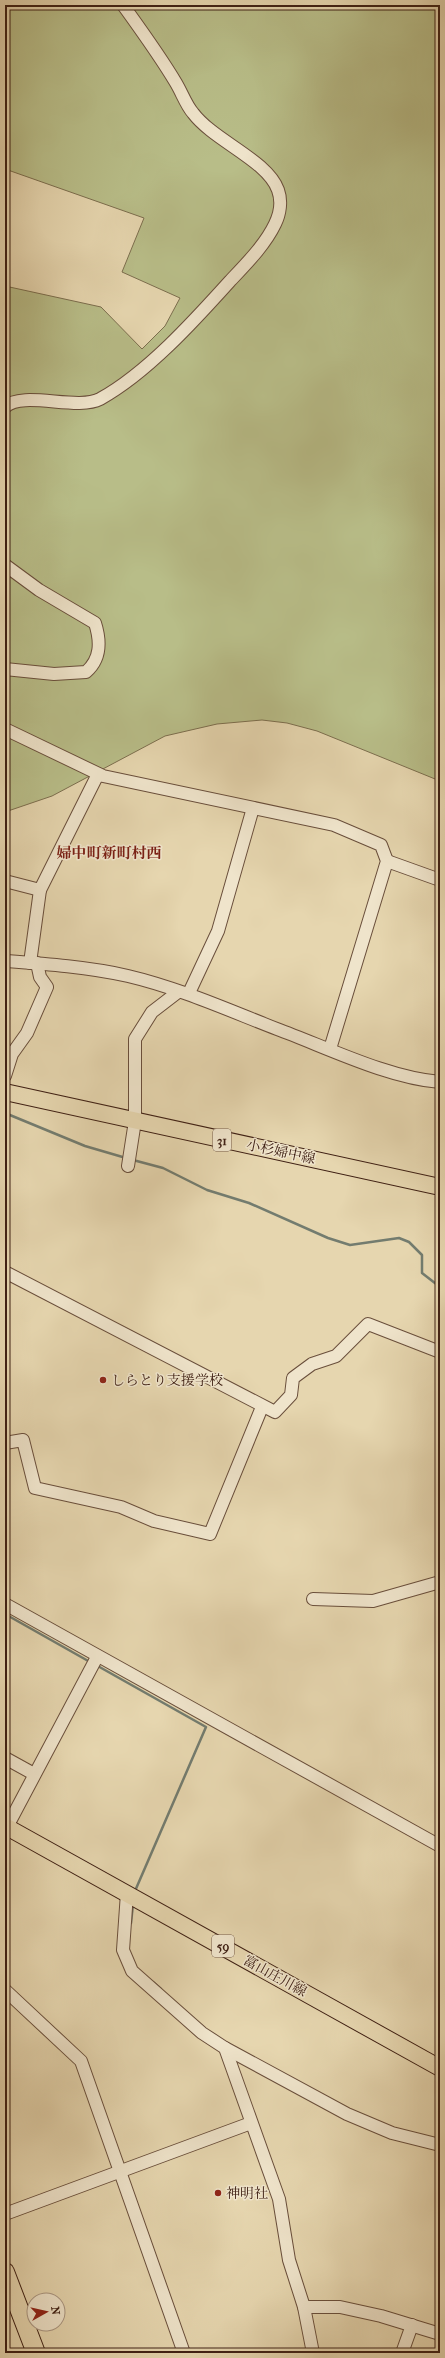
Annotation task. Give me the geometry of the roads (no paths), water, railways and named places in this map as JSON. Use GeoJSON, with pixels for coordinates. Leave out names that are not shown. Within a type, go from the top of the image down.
{"type":"FeatureCollection","features":[{"type":"Feature","properties":{"kind":"highway"},"geometry":{"type":"LineString","coordinates":[[5,2272],[36,2353]]}},
{"type":"Feature","properties":{"kind":"highway"},"geometry":{"type":"LineString","coordinates":[[5,2301],[24,2353]]}},
{"type":"Feature","properties":{"kind":"main road","name":"小杉婦中線"},"geometry":{"type":"LineString","coordinates":[[5,1092],[440,1187]]}},
{"type":"Feature","properties":{"kind":"main road","name":"富山庄川線"},"geometry":{"type":"LineString","coordinates":[[6,1826],[440,2068]]}},
{"type":"Feature","properties":{"kind":"street"},"geometry":{"type":"LineString","coordinates":[[5,407],[20,400],[46,402],[96,401],[117,390],[183,330],[251,259],[275,224],[280,208],[279,192],[272,176],[217,136],[192,113],[177,83],[123,5]]}},
{"type":"Feature","properties":{"kind":"street"},"geometry":{"type":"LineString","coordinates":[[5,566],[39,590],[95,623],[99,636],[98,656],[93,666],[86,672],[54,674],[5,669]]}},
{"type":"Feature","properties":{"kind":"street"},"geometry":{"type":"LineString","coordinates":[[5,729],[98,774],[334,825],[381,845],[387,861],[330,1049]]}},
{"type":"Feature","properties":{"kind":"street"},"geometry":{"type":"LineString","coordinates":[[5,1076],[12,1054],[27,1033],[47,987],[40,977],[34,963],[40,890],[98,774]]}},
{"type":"Feature","properties":{"kind":"street"},"geometry":{"type":"LineString","coordinates":[[128,1166],[135,1121],[135,1039],[152,1012],[184,992],[218,931],[253,808]]}},
{"type":"Feature","properties":{"kind":"street"},"geometry":{"type":"LineString","coordinates":[[387,861],[440,880]]}},
{"type":"Feature","properties":{"kind":"street"},"geometry":{"type":"LineString","coordinates":[[5,881],[40,890]]}},
{"type":"Feature","properties":{"kind":"street"},"geometry":{"type":"LineString","coordinates":[[5,961],[34,963],[128,976],[184,992],[382,1068],[422,1081],[439,1080]]}},
{"type":"Feature","properties":{"kind":"street"},"geometry":{"type":"LineString","coordinates":[[5,1272],[262,1407],[275,1412],[291,1395],[293,1378],[312,1364],[336,1356],[368,1324],[440,1352]]}},
{"type":"Feature","properties":{"kind":"street"},"geometry":{"type":"LineString","coordinates":[[5,1443],[24,1440],[35,1488],[121,1507],[154,1521],[210,1534],[262,1407]]}},
{"type":"Feature","properties":{"kind":"street"},"geometry":{"type":"LineString","coordinates":[[314,1599],[373,1601],[440,1582]]}},
{"type":"Feature","properties":{"kind":"street"},"geometry":{"type":"LineString","coordinates":[[5,1604],[97,1657],[440,1846]]}},
{"type":"Feature","properties":{"kind":"street"},"geometry":{"type":"LineString","coordinates":[[6,1826],[97,1657]]}},
{"type":"Feature","properties":{"kind":"street"},"geometry":{"type":"LineString","coordinates":[[5,1758],[34,1774]]}},
{"type":"Feature","properties":{"kind":"street"},"geometry":{"type":"LineString","coordinates":[[127,1893],[123,1950],[132,1971],[202,2032],[225,2048],[347,2114],[392,2133],[440,2145]]}},
{"type":"Feature","properties":{"kind":"street"},"geometry":{"type":"LineString","coordinates":[[5,1990],[81,2061],[184,2353]]}},
{"type":"Feature","properties":{"kind":"street"},"geometry":{"type":"LineString","coordinates":[[225,2048],[278,2199],[289,2260],[304,2307],[313,2353]]}},
{"type":"Feature","properties":{"kind":"street"},"geometry":{"type":"LineString","coordinates":[[5,2214],[120,2173],[251,2123]]}},
{"type":"Feature","properties":{"kind":"street"},"geometry":{"type":"LineString","coordinates":[[304,2307],[340,2307],[382,2316],[440,2334]]}},
{"type":"Feature","properties":{"kind":"street"},"geometry":{"type":"LineString","coordinates":[[402,2353],[412,2325]]}},
{"type":"Feature","properties":{"kind":"waterway"},"geometry":{"type":"LineString","coordinates":[[5,1113],[85,1146],[126,1158]]}},
{"type":"Feature","properties":{"kind":"waterway"},"geometry":{"type":"LineString","coordinates":[[133,1160],[163,1168],[207,1190],[249,1203],[328,1238],[350,1245],[399,1238],[409,1242],[422,1255],[422,1273],[440,1287]]}},
{"type":"Feature","properties":{"kind":"waterway"},"geometry":{"type":"LineString","coordinates":[[5,1614],[90,1662]]}},
{"type":"Feature","properties":{"kind":"waterway"},"geometry":{"type":"LineString","coordinates":[[96,1665],[206,1727],[135,1891]]}},
{"type":"Feature","properties":{"kind":"waterway"},"geometry":{"type":"LineString","coordinates":[[131,1923],[133,1904]]}},
{"type":"Feature","properties":{"kind":"waterway"},"geometry":{"type":"LineString","coordinates":[[153,1982],[161,1989]]}},
{"type":"Feature","properties":{"kind":"place","name":"しらとり支援学校"},"geometry":{"type":"Point","coordinates":[103,1380]}},
{"type":"Feature","properties":{"kind":"place","name":"神明社"},"geometry":{"type":"Point","coordinates":[218,2193]}},
{"type":"Feature","properties":{"kind":"district","name":"婦中町新町村西"},"geometry":{"type":"Point","coordinates":[109,853]}}]}
